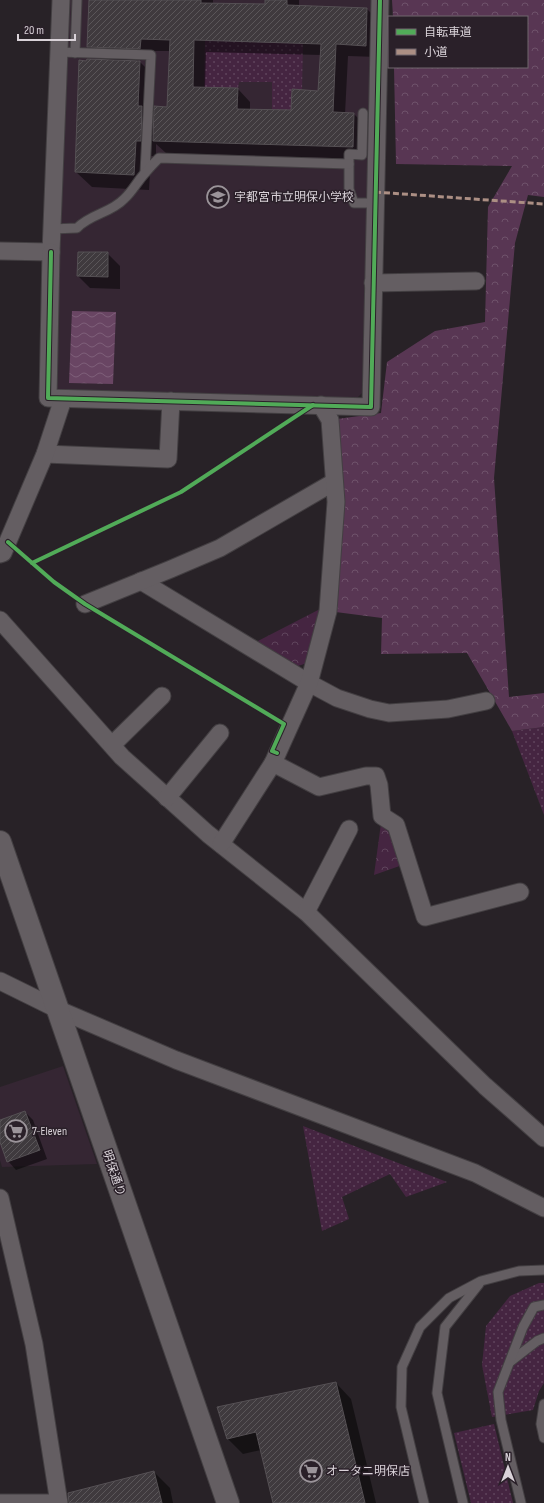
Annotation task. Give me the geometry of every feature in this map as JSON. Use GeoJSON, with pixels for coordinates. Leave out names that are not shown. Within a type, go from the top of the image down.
{"type":"FeatureCollection","features":[{"type":"Feature","properties":{"kind":"street"},"geometry":{"type":"LineString","coordinates":[[61,0],[67,53],[52,229],[48,398],[371,407],[380,0]]}},
{"type":"Feature","properties":{"kind":"street"},"geometry":{"type":"LineString","coordinates":[[0,252],[51,252]]}},
{"type":"Feature","properties":{"kind":"street"},"geometry":{"type":"LineString","coordinates":[[373,282],[476,281]]}},
{"type":"Feature","properties":{"kind":"street"},"geometry":{"type":"LineString","coordinates":[[0,554],[3,553],[45,454],[63,399]]}},
{"type":"Feature","properties":{"kind":"street"},"geometry":{"type":"LineString","coordinates":[[45,454],[168,459],[171,401]]}},
{"type":"Feature","properties":{"kind":"street"},"geometry":{"type":"LineString","coordinates":[[221,844],[273,763],[309,683],[328,612],[336,502],[330,420],[321,406]]}},
{"type":"Feature","properties":{"kind":"street"},"geometry":{"type":"LineString","coordinates":[[85,604],[220,548],[334,482]]}},
{"type":"Feature","properties":{"kind":"street"},"geometry":{"type":"LineString","coordinates":[[141,581],[309,683],[337,698],[389,713],[448,709],[486,701]]}},
{"type":"Feature","properties":{"kind":"street"},"geometry":{"type":"LineString","coordinates":[[0,620],[122,757],[221,844],[306,912],[485,1086],[544,1138]]}},
{"type":"Feature","properties":{"kind":"street"},"geometry":{"type":"LineString","coordinates":[[112,745],[162,696]]}},
{"type":"Feature","properties":{"kind":"street"},"geometry":{"type":"LineString","coordinates":[[167,798],[220,733]]}},
{"type":"Feature","properties":{"kind":"street"},"geometry":{"type":"LineString","coordinates":[[273,763],[319,787],[366,776],[376,776],[380,785],[382,816],[396,825],[425,917],[520,892]]}},
{"type":"Feature","properties":{"kind":"street"},"geometry":{"type":"LineString","coordinates":[[306,912],[349,829]]}},
{"type":"Feature","properties":{"kind":"street","name":"明保通り"},"geometry":{"type":"LineString","coordinates":[[0,842],[228,1503]]}},
{"type":"Feature","properties":{"kind":"street"},"geometry":{"type":"LineString","coordinates":[[0,981],[57,1009],[176,1060],[475,1173],[544,1208]]}},
{"type":"Feature","properties":{"kind":"street"},"geometry":{"type":"LineString","coordinates":[[0,1198],[34,1344],[59,1503],[0,1503]]}},
{"type":"Feature","properties":{"kind":"lane"},"geometry":{"type":"LineString","coordinates":[[78,0],[67,53],[151,55],[146,172]]}},
{"type":"Feature","properties":{"kind":"lane"},"geometry":{"type":"LineString","coordinates":[[363,114],[362,155],[349,154],[349,189],[354,203],[375,203]]}},
{"type":"Feature","properties":{"kind":"lane"},"geometry":{"type":"LineString","coordinates":[[52,229],[77,228],[86,219],[103,213],[117,205],[124,199],[159,158],[349,164]]}},
{"type":"Feature","properties":{"kind":"lane"},"geometry":{"type":"LineString","coordinates":[[424,1503],[401,1407],[402,1367],[420,1327],[449,1298],[481,1281],[519,1271],[544,1270]]}},
{"type":"Feature","properties":{"kind":"lane"},"geometry":{"type":"LineString","coordinates":[[463,1503],[437,1393],[445,1327],[481,1281]]}},
{"type":"Feature","properties":{"kind":"lane"},"geometry":{"type":"LineString","coordinates":[[521,1503],[501,1420],[498,1392],[523,1327],[534,1307],[544,1305]]}},
{"type":"Feature","properties":{"kind":"lane"},"geometry":{"type":"LineString","coordinates":[[509,1363],[537,1341],[544,1338]]}},
{"type":"Feature","properties":{"kind":"lane"},"geometry":{"type":"LineString","coordinates":[[544,1404],[541,1424],[544,1438]]}},
{"type":"Feature","properties":{"kind":"shaded area","name":"宇都宮市立明保小学校"},"geometry":{"type":"Polygon","coordinates":[[[67,0],[379,0],[366,389],[355,400],[62,393],[54,386],[67,0]]]}},
{"type":"Feature","properties":{"kind":"shaded area"},"geometry":{"type":"Polygon","coordinates":[[[63,1066],[97,1164],[2,1167],[0,1160],[0,1087],[63,1066]]]}},
{"type":"Feature","properties":{"kind":"green space"},"geometry":{"type":"Polygon","coordinates":[[[392,0],[544,0],[544,197],[528,195],[515,243],[494,478],[509,697],[544,693],[544,727],[512,731],[467,653],[381,654],[382,618],[328,611],[330,420],[381,413],[387,362],[435,331],[485,322],[488,207],[512,166],[396,164],[394,68],[528,68],[528,16],[393,16],[392,0]]]}},
{"type":"Feature","properties":{"kind":"green space"},"geometry":{"type":"Polygon","coordinates":[[[205,40],[303,43],[302,90],[292,89],[291,110],[272,110],[272,82],[239,82],[238,88],[204,87],[205,40]]]}},
{"type":"Feature","properties":{"kind":"green space"},"geometry":{"type":"Polygon","coordinates":[[[322,608],[310,662],[298,666],[256,642],[322,608]]]}},
{"type":"Feature","properties":{"kind":"green space"},"geometry":{"type":"Polygon","coordinates":[[[544,727],[544,815],[512,731],[544,727]]]}},
{"type":"Feature","properties":{"kind":"green space"},"geometry":{"type":"Polygon","coordinates":[[[382,816],[408,863],[374,875],[382,816]]]}},
{"type":"Feature","properties":{"kind":"green space"},"geometry":{"type":"Polygon","coordinates":[[[303,1126],[447,1182],[406,1197],[390,1174],[342,1197],[349,1219],[322,1231],[303,1126]]]}},
{"type":"Feature","properties":{"kind":"green space"},"geometry":{"type":"Polygon","coordinates":[[[539,1283],[544,1283],[544,1383],[539,1391],[533,1410],[492,1417],[482,1365],[486,1326],[510,1296],[539,1283]]]}},
{"type":"Feature","properties":{"kind":"green space"},"geometry":{"type":"Polygon","coordinates":[[[494,1424],[513,1503],[471,1503],[454,1433],[494,1424]]]}},
{"type":"Feature","properties":{"kind":"water"},"geometry":{"type":"Polygon","coordinates":[[[72,311],[116,312],[113,384],[69,383],[72,311]]]}},
{"type":"Feature","properties":{"kind":"building"},"geometry":{"type":"Polygon","coordinates":[[[89,0],[201,0],[201,3],[265,4],[265,0],[287,0],[287,5],[367,8],[366,46],[336,44],[333,112],[354,113],[353,147],[153,141],[154,106],[167,107],[170,40],[141,39],[140,49],[87,47],[89,0]],[[194,40],[193,87],[238,88],[237,109],[291,110],[292,89],[318,91],[321,44],[194,40]]]}},
{"type":"Feature","properties":{"kind":"building"},"geometry":{"type":"Polygon","coordinates":[[[87,59],[140,61],[138,106],[142,106],[141,141],[136,141],[134,175],[75,172],[79,60],[86,61],[87,59]]]}},
{"type":"Feature","properties":{"kind":"building"},"geometry":{"type":"Polygon","coordinates":[[[78,252],[108,252],[108,277],[77,276],[78,252]]]}},
{"type":"Feature","properties":{"kind":"building","name":"7-Eleven"},"geometry":{"type":"Polygon","coordinates":[[[25,1111],[40,1150],[7,1162],[0,1142],[0,1120],[25,1111]]]}},
{"type":"Feature","properties":{"kind":"building","name":"オータニ明保店"},"geometry":{"type":"Polygon","coordinates":[[[336,1382],[365,1503],[273,1503],[256,1432],[227,1439],[217,1407],[336,1382]]]}},
{"type":"Feature","properties":{"kind":"building"},"geometry":{"type":"Polygon","coordinates":[[[154,1471],[162,1503],[69,1503],[68,1493],[154,1471]]]}},
{"type":"Feature","properties":{"kind":"marked path"},"geometry":{"type":"LineString","coordinates":[[375,192],[544,204]]}},
{"type":"Feature","properties":{"kind":"cycle path"},"geometry":{"type":"LineString","coordinates":[[51,252],[48,398],[371,407],[380,0]]}},
{"type":"Feature","properties":{"kind":"cycle path"},"geometry":{"type":"LineString","coordinates":[[32,563],[181,492],[313,405]]}},
{"type":"Feature","properties":{"kind":"cycle path"},"geometry":{"type":"LineString","coordinates":[[8,542],[54,582],[85,604],[284,724],[272,751],[277,753]]}},
{"type":"Feature","properties":{"kind":"place","name":"宇都宮市立明保小学校"},"geometry":{"type":"Point","coordinates":[218,197]}},
{"type":"Feature","properties":{"kind":"place","name":"7-Eleven"},"geometry":{"type":"Point","coordinates":[16,1131]}},
{"type":"Feature","properties":{"kind":"place","name":"オータニ明保店"},"geometry":{"type":"Point","coordinates":[311,1471]}}]}
